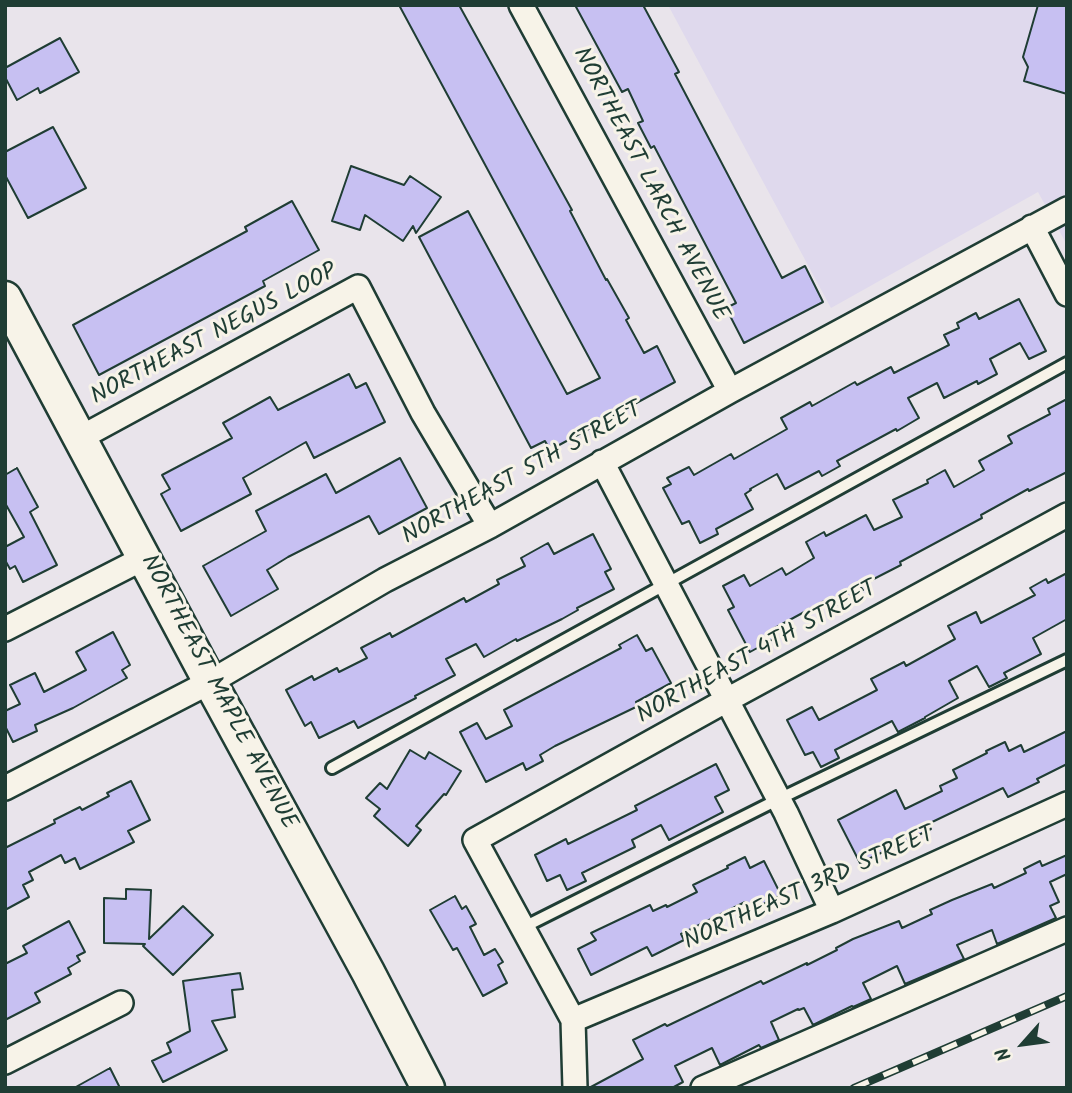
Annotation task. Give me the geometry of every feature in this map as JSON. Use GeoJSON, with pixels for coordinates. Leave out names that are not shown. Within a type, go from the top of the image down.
{"type":"FeatureCollection","features":[{"type":"Feature","properties":{"kind":"main road","name":"NORTHEAST MAPLE AVENUE"},"geometry":{"type":"LineString","coordinates":[[7,305],[428,1088]]}},
{"type":"Feature","properties":{"kind":"street","name":"NORTHEAST LARCH AVENUE"},"geometry":{"type":"LineString","coordinates":[[522,5],[730,391]]}},
{"type":"Feature","properties":{"kind":"street","name":"NORTHEAST 5TH STREET"},"geometry":{"type":"LineString","coordinates":[[5,788],[209,681],[385,580],[490,526],[730,391],[1067,209]]}},
{"type":"Feature","properties":{"kind":"street"},"geometry":{"type":"LineString","coordinates":[[1032,227],[1067,294]]}},
{"type":"Feature","properties":{"kind":"street","name":"NORTHEAST NEGUS LOOP"},"geometry":{"type":"LineString","coordinates":[[80,438],[358,287],[423,413],[490,526]]}},
{"type":"Feature","properties":{"kind":"street"},"geometry":{"type":"LineString","coordinates":[[602,462],[779,799],[832,911]]}},
{"type":"Feature","properties":{"kind":"street","name":"NORTHEAST 4TH STREET"},"geometry":{"type":"LineString","coordinates":[[522,928],[475,840],[1067,516]]}},
{"type":"Feature","properties":{"kind":"street"},"geometry":{"type":"LineString","coordinates":[[5,629],[144,558]]}},
{"type":"Feature","properties":{"kind":"street","name":"NORTHEAST 3RD STREET"},"geometry":{"type":"LineString","coordinates":[[573,1020],[832,911],[1067,804]]}},
{"type":"Feature","properties":{"kind":"street"},"geometry":{"type":"LineString","coordinates":[[522,928],[573,1020],[575,1088]]}},
{"type":"Feature","properties":{"kind":"street"},"geometry":{"type":"LineString","coordinates":[[703,1088],[1067,929]]}},
{"type":"Feature","properties":{"kind":"street"},"geometry":{"type":"LineString","coordinates":[[5,1062],[121,1003]]}},
{"type":"Feature","properties":{"kind":"lane"},"geometry":{"type":"LineString","coordinates":[[332,768],[1067,363]]}},
{"type":"Feature","properties":{"kind":"lane"},"geometry":{"type":"LineString","coordinates":[[522,928],[779,799],[1067,660]]}},
{"type":"Feature","properties":{"kind":"shaded area"},"geometry":{"type":"Polygon","coordinates":[[[668,5],[1067,5],[1067,245],[1038,192],[831,308],[668,5]]]}},
{"type":"Feature","properties":{"kind":"building"},"geometry":{"type":"Polygon","coordinates":[[[399,5],[459,5],[572,210],[570,211],[606,280],[629,318],[626,320],[644,353],[657,346],[675,382],[550,450],[545,441],[531,448],[419,237],[468,211],[567,394],[600,378],[399,5]]]}},
{"type":"Feature","properties":{"kind":"building"},"geometry":{"type":"Polygon","coordinates":[[[575,5],[643,5],[679,72],[675,74],[782,278],[805,266],[823,302],[744,343],[726,308],[736,303],[654,146],[651,148],[638,123],[643,121],[628,89],[622,92],[575,5]]]}},
{"type":"Feature","properties":{"kind":"building"},"geometry":{"type":"Polygon","coordinates":[[[1038,5],[1067,5],[1067,94],[1024,81],[1028,67],[1023,57],[1038,5]]]}},
{"type":"Feature","properties":{"kind":"building"},"geometry":{"type":"Polygon","coordinates":[[[60,38],[79,72],[40,93],[38,88],[17,100],[5,77],[5,68],[60,38]]]}},
{"type":"Feature","properties":{"kind":"building"},"geometry":{"type":"Polygon","coordinates":[[[53,127],[86,188],[28,218],[5,175],[5,152],[53,127]]]}},
{"type":"Feature","properties":{"kind":"building"},"geometry":{"type":"Polygon","coordinates":[[[351,166],[404,185],[410,176],[441,197],[416,233],[413,226],[403,241],[365,215],[360,230],[332,221],[351,166]]]}},
{"type":"Feature","properties":{"kind":"building"},"geometry":{"type":"Polygon","coordinates":[[[292,201],[319,250],[263,281],[265,286],[99,375],[73,325],[247,231],[245,227],[292,201]]]}},
{"type":"Feature","properties":{"kind":"building"},"geometry":{"type":"Polygon","coordinates":[[[1019,299],[1046,351],[1029,359],[1020,343],[990,359],[997,374],[978,384],[977,381],[944,398],[937,383],[908,398],[919,418],[837,461],[840,466],[822,476],[819,471],[785,489],[777,474],[750,489],[745,494],[753,509],[716,529],[718,534],[700,543],[689,521],[682,524],[663,488],[671,484],[667,478],[689,467],[694,475],[731,454],[734,459],[787,429],[781,418],[810,402],[812,406],[855,382],[857,385],[891,367],[894,373],[949,345],[944,335],[959,328],[957,323],[976,313],[979,319],[1019,299]]]}},
{"type":"Feature","properties":{"kind":"building"},"geometry":{"type":"Polygon","coordinates":[[[349,374],[356,388],[366,383],[385,422],[314,458],[306,442],[243,478],[251,494],[181,531],[161,494],[170,489],[162,475],[232,438],[223,423],[270,397],[278,410],[349,374]]]}},
{"type":"Feature","properties":{"kind":"building"},"geometry":{"type":"Polygon","coordinates":[[[1067,399],[1067,472],[1029,491],[1028,489],[981,515],[982,518],[860,586],[863,590],[835,606],[830,598],[773,629],[777,637],[750,652],[728,610],[734,607],[723,586],[744,575],[750,586],[782,568],[786,575],[814,558],[806,542],[824,532],[826,536],[866,515],[874,530],[902,517],[893,500],[928,483],[927,480],[945,470],[954,487],[984,470],[979,461],[1012,443],[1008,436],[1050,414],[1048,409],[1067,399]]]}},
{"type":"Feature","properties":{"kind":"building"},"geometry":{"type":"Polygon","coordinates":[[[400,458],[427,508],[379,534],[369,516],[288,557],[267,570],[278,589],[231,616],[203,566],[266,531],[256,511],[326,474],[336,493],[400,458]]]}},
{"type":"Feature","properties":{"kind":"building"},"geometry":{"type":"Polygon","coordinates":[[[17,468],[38,507],[30,512],[57,565],[23,582],[15,566],[10,569],[5,560],[5,547],[24,537],[5,503],[5,475],[17,468]]]}},
{"type":"Feature","properties":{"kind":"building"},"geometry":{"type":"Polygon","coordinates":[[[593,534],[611,569],[605,572],[614,589],[562,619],[517,641],[516,639],[484,657],[476,644],[446,659],[455,675],[358,728],[354,721],[319,738],[311,722],[305,726],[286,690],[312,676],[314,680],[337,668],[339,672],[367,658],[361,648],[390,633],[392,637],[464,598],[466,602],[499,584],[497,580],[525,566],[521,558],[548,543],[554,554],[593,534]]]}},
{"type":"Feature","properties":{"kind":"building"},"geometry":{"type":"Polygon","coordinates":[[[1067,573],[1067,619],[1033,638],[1041,654],[1004,673],[1007,678],[989,687],[977,666],[949,681],[958,698],[898,732],[892,721],[835,750],[839,758],[821,767],[813,752],[805,755],[787,720],[812,707],[819,720],[877,690],[871,679],[904,662],[906,666],[955,639],[948,626],[976,612],[981,623],[1035,595],[1030,588],[1046,579],[1048,583],[1067,573]]]}},
{"type":"Feature","properties":{"kind":"building"},"geometry":{"type":"Polygon","coordinates":[[[113,632],[130,665],[122,670],[127,678],[73,708],[35,725],[37,731],[13,742],[5,726],[5,711],[20,704],[10,685],[35,673],[44,692],[86,670],[76,652],[113,632]]]}},
{"type":"Feature","properties":{"kind":"building"},"geometry":{"type":"Polygon","coordinates":[[[637,635],[646,651],[652,648],[671,683],[636,702],[638,706],[540,755],[543,761],[526,770],[523,763],[486,782],[460,732],[477,723],[486,739],[512,726],[504,710],[621,648],[619,645],[637,635]]]}},
{"type":"Feature","properties":{"kind":"building"},"geometry":{"type":"Polygon","coordinates":[[[1067,731],[1067,764],[1037,779],[1039,782],[1008,797],[1003,788],[928,824],[931,829],[860,863],[838,820],[896,790],[905,809],[942,791],[940,786],[957,778],[953,770],[987,753],[986,751],[1005,742],[1009,751],[1021,745],[1024,752],[1067,731]]]}},
{"type":"Feature","properties":{"kind":"building"},"geometry":{"type":"Polygon","coordinates":[[[410,750],[425,759],[429,752],[461,771],[446,795],[444,794],[416,826],[421,830],[408,846],[374,816],[380,809],[366,798],[380,783],[387,789],[410,750]]]}},
{"type":"Feature","properties":{"kind":"building"},"geometry":{"type":"Polygon","coordinates":[[[716,764],[729,790],[715,797],[723,812],[669,840],[661,825],[632,840],[635,847],[582,873],[586,881],[567,890],[560,875],[547,881],[535,855],[566,839],[568,844],[637,810],[635,806],[716,764]]]}},
{"type":"Feature","properties":{"kind":"building"},"geometry":{"type":"Polygon","coordinates":[[[131,781],[150,820],[128,831],[134,842],[80,869],[75,858],[65,863],[61,855],[29,872],[33,880],[23,885],[29,897],[5,910],[5,848],[80,807],[82,810],[109,796],[107,793],[131,781]]]}},
{"type":"Feature","properties":{"kind":"building"},"geometry":{"type":"Polygon","coordinates":[[[1067,855],[1067,874],[1050,882],[1059,902],[1050,906],[1056,918],[997,944],[992,930],[957,945],[964,959],[905,984],[897,966],[863,983],[871,999],[813,1025],[804,1008],[798,1009],[771,1022],[779,1040],[761,1048],[759,1045],[720,1065],[712,1048],[675,1066],[683,1082],[672,1088],[589,1088],[643,1059],[633,1040],[665,1024],[667,1026],[761,981],[763,984],[807,965],[853,939],[899,921],[902,928],[932,914],[930,910],[952,900],[992,884],[994,888],[1026,873],[1024,869],[1040,861],[1042,866],[1067,855]]]}},
{"type":"Feature","properties":{"kind":"building"},"geometry":{"type":"Polygon","coordinates":[[[745,857],[750,868],[764,861],[781,895],[750,911],[745,902],[681,934],[684,940],[652,956],[647,947],[591,975],[578,949],[596,940],[591,933],[650,905],[653,911],[666,905],[667,907],[697,892],[693,885],[745,857]]]}},
{"type":"Feature","properties":{"kind":"building"},"geometry":{"type":"Polygon","coordinates":[[[126,889],[151,890],[149,939],[183,906],[213,935],[173,975],[143,946],[145,944],[104,943],[104,898],[126,899],[126,889]]]}},
{"type":"Feature","properties":{"kind":"building"},"geometry":{"type":"Polygon","coordinates":[[[455,896],[462,909],[466,906],[476,924],[470,927],[484,955],[495,949],[503,962],[498,965],[507,983],[483,996],[457,948],[453,950],[430,910],[455,896]]]}},
{"type":"Feature","properties":{"kind":"building"},"geometry":{"type":"Polygon","coordinates":[[[69,921],[85,952],[77,956],[80,961],[68,968],[71,974],[35,993],[40,1002],[5,1020],[5,964],[27,953],[23,946],[69,921]]]}},
{"type":"Feature","properties":{"kind":"building"},"geometry":{"type":"Polygon","coordinates":[[[240,973],[243,989],[232,990],[235,1017],[212,1021],[227,1050],[163,1082],[152,1061],[171,1052],[167,1043],[190,1031],[183,981],[240,973]]]}},
{"type":"Feature","properties":{"kind":"building"},"geometry":{"type":"Polygon","coordinates":[[[110,1068],[120,1088],[74,1088],[110,1068]]]}},
{"type":"Feature","properties":{"kind":"railway"},"geometry":{"type":"LineString","coordinates":[[854,1088],[1067,996]]}}]}
